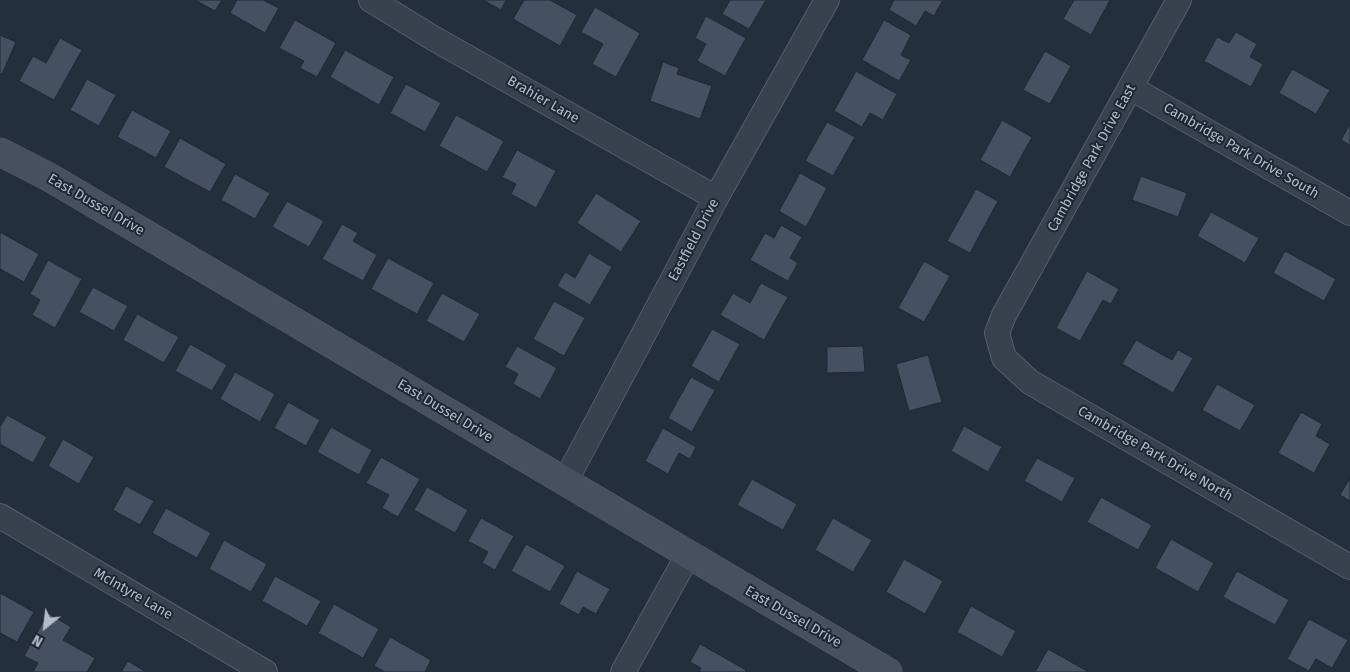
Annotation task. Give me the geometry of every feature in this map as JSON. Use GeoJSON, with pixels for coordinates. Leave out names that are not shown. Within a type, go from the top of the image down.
{"type":"FeatureCollection","features":[{"type":"Feature","properties":{"kind":"street","name":"Brahier Lane"},"geometry":{"type":"LineString","coordinates":[[371,0],[433,38],[716,198]]}},
{"type":"Feature","properties":{"kind":"street","name":"Eastfield Drive"},"geometry":{"type":"LineString","coordinates":[[565,482],[716,198],[827,0]]}},
{"type":"Feature","properties":{"kind":"street","name":"Cambridge Park Drive East"},"geometry":{"type":"LineString","coordinates":[[1004,315],[1179,0]]}},
{"type":"Feature","properties":{"kind":"street","name":"Cambridge Park Drive South"},"geometry":{"type":"LineString","coordinates":[[1131,88],[1350,213]]}},
{"type":"Feature","properties":{"kind":"street","name":"East Dussel Drive"},"geometry":{"type":"LineString","coordinates":[[0,152],[57,182],[888,672]]}},
{"type":"Feature","properties":{"kind":"street","name":"Cambridge Park Drive North"},"geometry":{"type":"LineString","coordinates":[[1004,315],[997,333],[1004,358],[1030,382],[1350,567]]}},
{"type":"Feature","properties":{"kind":"street","name":"McIntyre Lane"},"geometry":{"type":"LineString","coordinates":[[0,516],[265,672]]}},
{"type":"Feature","properties":{"kind":"street"},"geometry":{"type":"LineString","coordinates":[[623,672],[688,555]]}},
{"type":"Feature","properties":{"kind":"building"},"geometry":{"type":"Polygon","coordinates":[[[195,0],[222,0],[215,11],[195,0]]]}},
{"type":"Feature","properties":{"kind":"building"},"geometry":{"type":"Polygon","coordinates":[[[237,0],[263,0],[279,8],[265,33],[230,13],[237,0]]]}},
{"type":"Feature","properties":{"kind":"building"},"geometry":{"type":"Polygon","coordinates":[[[483,0],[506,0],[501,10],[483,0]]]}},
{"type":"Feature","properties":{"kind":"building"},"geometry":{"type":"Polygon","coordinates":[[[524,0],[550,0],[577,15],[560,46],[513,19],[524,0]]]}},
{"type":"Feature","properties":{"kind":"building"},"geometry":{"type":"Polygon","coordinates":[[[730,0],[766,0],[749,29],[722,14],[730,0]]]}},
{"type":"Feature","properties":{"kind":"building"},"geometry":{"type":"Polygon","coordinates":[[[894,0],[943,0],[934,16],[925,11],[916,26],[889,10],[894,0]]]}},
{"type":"Feature","properties":{"kind":"building"},"geometry":{"type":"Polygon","coordinates":[[[1074,0],[1110,0],[1091,35],[1063,19],[1074,0]]]}},
{"type":"Feature","properties":{"kind":"building"},"geometry":{"type":"Polygon","coordinates":[[[595,7],[640,33],[616,77],[592,64],[603,44],[581,32],[595,7]]]}},
{"type":"Feature","properties":{"kind":"building"},"geometry":{"type":"Polygon","coordinates":[[[706,16],[746,38],[725,76],[697,61],[706,44],[695,38],[706,16]]]}},
{"type":"Feature","properties":{"kind":"building"},"geometry":{"type":"Polygon","coordinates":[[[295,20],[336,43],[317,77],[300,68],[304,61],[279,48],[295,20]]]}},
{"type":"Feature","properties":{"kind":"building"},"geometry":{"type":"Polygon","coordinates":[[[884,20],[911,35],[901,55],[911,60],[899,81],[862,60],[884,20]]]}},
{"type":"Feature","properties":{"kind":"building"},"geometry":{"type":"Polygon","coordinates":[[[1236,32],[1257,44],[1250,57],[1263,64],[1251,87],[1204,61],[1217,37],[1229,43],[1236,32]]]}},
{"type":"Feature","properties":{"kind":"building"},"geometry":{"type":"Polygon","coordinates":[[[0,35],[16,42],[2,74],[0,73],[0,35]]]}},
{"type":"Feature","properties":{"kind":"building"},"geometry":{"type":"Polygon","coordinates":[[[60,38],[82,50],[54,100],[19,81],[33,56],[46,63],[60,38]]]}},
{"type":"Feature","properties":{"kind":"building"},"geometry":{"type":"Polygon","coordinates":[[[345,50],[394,77],[379,105],[330,77],[345,50]]]}},
{"type":"Feature","properties":{"kind":"building"},"geometry":{"type":"Polygon","coordinates":[[[1045,51],[1071,66],[1050,104],[1023,90],[1045,51]]]}},
{"type":"Feature","properties":{"kind":"building"},"geometry":{"type":"Polygon","coordinates":[[[663,62],[679,68],[677,74],[712,86],[700,119],[650,101],[663,62]]]}},
{"type":"Feature","properties":{"kind":"building"},"geometry":{"type":"Polygon","coordinates":[[[1292,69],[1330,90],[1316,114],[1279,93],[1292,69]]]}},
{"type":"Feature","properties":{"kind":"building"},"geometry":{"type":"Polygon","coordinates":[[[856,71],[897,94],[883,120],[870,113],[862,127],[834,111],[856,71]]]}},
{"type":"Feature","properties":{"kind":"building"},"geometry":{"type":"Polygon","coordinates":[[[87,79],[116,95],[99,126],[70,110],[87,79]]]}},
{"type":"Feature","properties":{"kind":"building"},"geometry":{"type":"Polygon","coordinates":[[[406,84],[441,103],[425,132],[390,113],[406,84]]]}},
{"type":"Feature","properties":{"kind":"building"},"geometry":{"type":"Polygon","coordinates":[[[132,110],[171,131],[156,158],[117,137],[132,110]]]}},
{"type":"Feature","properties":{"kind":"building"},"geometry":{"type":"Polygon","coordinates":[[[456,115],[504,141],[487,172],[439,146],[456,115]]]}},
{"type":"Feature","properties":{"kind":"building"},"geometry":{"type":"Polygon","coordinates":[[[1002,120],[1032,137],[1010,177],[980,160],[1002,120]]]}},
{"type":"Feature","properties":{"kind":"building"},"geometry":{"type":"Polygon","coordinates":[[[827,122],[855,137],[833,176],[805,161],[827,122]]]}},
{"type":"Feature","properties":{"kind":"building"},"geometry":{"type":"Polygon","coordinates":[[[1350,124],[1350,145],[1341,140],[1350,124]]]}},
{"type":"Feature","properties":{"kind":"building"},"geometry":{"type":"Polygon","coordinates":[[[180,138],[226,164],[210,192],[164,167],[180,138]]]}},
{"type":"Feature","properties":{"kind":"building"},"geometry":{"type":"Polygon","coordinates":[[[517,150],[556,171],[536,208],[511,194],[516,184],[502,177],[517,150]]]}},
{"type":"Feature","properties":{"kind":"building"},"geometry":{"type":"Polygon","coordinates":[[[800,173],[827,188],[806,227],[779,211],[800,173]]]}},
{"type":"Feature","properties":{"kind":"building"},"geometry":{"type":"Polygon","coordinates":[[[235,174],[270,193],[255,219],[221,200],[235,174]]]}},
{"type":"Feature","properties":{"kind":"building"},"geometry":{"type":"Polygon","coordinates":[[[1141,176],[1187,193],[1178,217],[1132,200],[1141,176]]]}},
{"type":"Feature","properties":{"kind":"building"},"geometry":{"type":"Polygon","coordinates":[[[976,189],[998,201],[970,253],[947,241],[976,189]]]}},
{"type":"Feature","properties":{"kind":"building"},"geometry":{"type":"Polygon","coordinates":[[[596,193],[641,221],[621,252],[577,223],[596,193]]]}},
{"type":"Feature","properties":{"kind":"building"},"geometry":{"type":"Polygon","coordinates":[[[287,201],[324,221],[309,247],[272,227],[287,201]]]}},
{"type":"Feature","properties":{"kind":"building"},"geometry":{"type":"Polygon","coordinates":[[[1211,212],[1259,238],[1245,263],[1197,236],[1211,212]]]}},
{"type":"Feature","properties":{"kind":"building"},"geometry":{"type":"Polygon","coordinates":[[[342,224],[358,233],[353,241],[377,255],[363,281],[322,259],[342,224]]]}},
{"type":"Feature","properties":{"kind":"building"},"geometry":{"type":"Polygon","coordinates":[[[781,225],[802,237],[790,258],[798,263],[788,281],[750,260],[765,233],[774,238],[781,225]]]}},
{"type":"Feature","properties":{"kind":"building"},"geometry":{"type":"Polygon","coordinates":[[[0,232],[39,254],[24,282],[0,269],[0,232]]]}},
{"type":"Feature","properties":{"kind":"building"},"geometry":{"type":"Polygon","coordinates":[[[1285,251],[1336,279],[1324,301],[1273,273],[1285,251]]]}},
{"type":"Feature","properties":{"kind":"building"},"geometry":{"type":"Polygon","coordinates":[[[589,253],[612,267],[590,305],[557,286],[565,272],[575,278],[589,253]]]}},
{"type":"Feature","properties":{"kind":"building"},"geometry":{"type":"Polygon","coordinates":[[[388,258],[434,283],[417,314],[371,289],[388,258]]]}},
{"type":"Feature","properties":{"kind":"building"},"geometry":{"type":"Polygon","coordinates":[[[48,260],[82,279],[55,328],[32,315],[40,300],[30,294],[48,260]]]}},
{"type":"Feature","properties":{"kind":"building"},"geometry":{"type":"Polygon","coordinates":[[[924,261],[950,276],[924,322],[898,308],[924,261]]]}},
{"type":"Feature","properties":{"kind":"building"},"geometry":{"type":"Polygon","coordinates":[[[1087,271],[1119,289],[1111,304],[1103,300],[1080,341],[1056,328],[1087,271]]]}},
{"type":"Feature","properties":{"kind":"building"},"geometry":{"type":"Polygon","coordinates":[[[761,283],[788,297],[764,340],[720,315],[733,293],[750,303],[761,283]]]}},
{"type":"Feature","properties":{"kind":"building"},"geometry":{"type":"Polygon","coordinates":[[[93,287],[128,306],[114,331],[79,312],[93,287]]]}},
{"type":"Feature","properties":{"kind":"building"},"geometry":{"type":"Polygon","coordinates":[[[442,293],[480,314],[464,342],[426,321],[442,293]]]}},
{"type":"Feature","properties":{"kind":"building"},"geometry":{"type":"Polygon","coordinates":[[[554,301],[585,318],[564,356],[533,339],[554,301]]]}},
{"type":"Feature","properties":{"kind":"building"},"geometry":{"type":"Polygon","coordinates":[[[137,314],[179,337],[164,363],[123,340],[137,314]]]}},
{"type":"Feature","properties":{"kind":"building"},"geometry":{"type":"Polygon","coordinates":[[[712,329],[740,344],[719,382],[691,366],[712,329]]]}},
{"type":"Feature","properties":{"kind":"building"},"geometry":{"type":"Polygon","coordinates":[[[1136,340],[1172,360],[1178,350],[1193,358],[1173,393],[1122,364],[1136,340]]]}},
{"type":"Feature","properties":{"kind":"building"},"geometry":{"type":"Polygon","coordinates":[[[190,344],[227,365],[212,391],[175,371],[190,344]]]}},
{"type":"Feature","properties":{"kind":"building"},"geometry":{"type":"Polygon","coordinates":[[[517,346],[557,368],[540,399],[513,384],[518,374],[505,367],[517,346]]]}},
{"type":"Feature","properties":{"kind":"building"},"geometry":{"type":"Polygon","coordinates":[[[863,346],[865,372],[827,373],[827,347],[863,346]]]}},
{"type":"Feature","properties":{"kind":"building"},"geometry":{"type":"Polygon","coordinates":[[[928,355],[942,402],[909,411],[896,364],[928,355]]]}},
{"type":"Feature","properties":{"kind":"building"},"geometry":{"type":"Polygon","coordinates":[[[235,372],[275,394],[260,422],[220,399],[235,372]]]}},
{"type":"Feature","properties":{"kind":"building"},"geometry":{"type":"Polygon","coordinates":[[[691,377],[715,390],[692,432],[668,418],[691,377]]]}},
{"type":"Feature","properties":{"kind":"building"},"geometry":{"type":"Polygon","coordinates":[[[1217,384],[1255,405],[1240,431],[1202,410],[1217,384]]]}},
{"type":"Feature","properties":{"kind":"building"},"geometry":{"type":"Polygon","coordinates":[[[288,402],[320,420],[306,446],[274,428],[288,402]]]}},
{"type":"Feature","properties":{"kind":"building"},"geometry":{"type":"Polygon","coordinates":[[[1301,412],[1322,424],[1316,436],[1330,444],[1314,473],[1278,453],[1301,412]]]}},
{"type":"Feature","properties":{"kind":"building"},"geometry":{"type":"Polygon","coordinates":[[[7,415],[47,437],[33,463],[0,444],[0,427],[7,415]]]}},
{"type":"Feature","properties":{"kind":"building"},"geometry":{"type":"Polygon","coordinates":[[[964,426],[1002,447],[988,472],[951,451],[964,426]]]}},
{"type":"Feature","properties":{"kind":"building"},"geometry":{"type":"Polygon","coordinates":[[[331,427],[372,450],[359,475],[317,452],[331,427]]]}},
{"type":"Feature","properties":{"kind":"building"},"geometry":{"type":"Polygon","coordinates":[[[663,428],[696,447],[690,459],[679,453],[668,474],[645,461],[663,428]]]}},
{"type":"Feature","properties":{"kind":"building"},"geometry":{"type":"Polygon","coordinates":[[[63,439],[94,457],[79,484],[48,466],[63,439]]]}},
{"type":"Feature","properties":{"kind":"building"},"geometry":{"type":"Polygon","coordinates":[[[381,457],[420,479],[398,517],[382,508],[389,495],[366,483],[381,457]]]}},
{"type":"Feature","properties":{"kind":"building"},"geometry":{"type":"Polygon","coordinates":[[[1037,458],[1075,478],[1062,502],[1024,481],[1037,458]]]}},
{"type":"Feature","properties":{"kind":"building"},"geometry":{"type":"Polygon","coordinates":[[[1350,478],[1350,501],[1340,495],[1350,478]]]}},
{"type":"Feature","properties":{"kind":"building"},"geometry":{"type":"Polygon","coordinates":[[[752,479],[797,504],[783,530],[737,505],[752,479]]]}},
{"type":"Feature","properties":{"kind":"building"},"geometry":{"type":"Polygon","coordinates":[[[126,486],[154,501],[140,525],[113,510],[126,486]]]}},
{"type":"Feature","properties":{"kind":"building"},"geometry":{"type":"Polygon","coordinates":[[[427,487],[468,510],[455,533],[414,510],[427,487]]]}},
{"type":"Feature","properties":{"kind":"building"},"geometry":{"type":"Polygon","coordinates":[[[1101,497],[1152,525],[1138,550],[1087,522],[1101,497]]]}},
{"type":"Feature","properties":{"kind":"building"},"geometry":{"type":"Polygon","coordinates":[[[166,508],[211,533],[197,558],[152,533],[166,508]]]}},
{"type":"Feature","properties":{"kind":"building"},"geometry":{"type":"Polygon","coordinates":[[[481,518],[514,536],[495,570],[482,563],[488,552],[468,541],[481,518]]]}},
{"type":"Feature","properties":{"kind":"building"},"geometry":{"type":"Polygon","coordinates":[[[833,518],[872,540],[853,572],[815,550],[833,518]]]}},
{"type":"Feature","properties":{"kind":"building"},"geometry":{"type":"Polygon","coordinates":[[[1171,539],[1214,563],[1198,592],[1155,568],[1171,539]]]}},
{"type":"Feature","properties":{"kind":"building"},"geometry":{"type":"Polygon","coordinates":[[[224,540],[267,564],[251,592],[209,569],[224,540]]]}},
{"type":"Feature","properties":{"kind":"building"},"geometry":{"type":"Polygon","coordinates":[[[526,544],[565,566],[550,592],[511,571],[526,544]]]}},
{"type":"Feature","properties":{"kind":"building"},"geometry":{"type":"Polygon","coordinates":[[[904,559],[943,581],[925,614],[886,592],[904,559]]]}},
{"type":"Feature","properties":{"kind":"building"},"geometry":{"type":"Polygon","coordinates":[[[577,571],[610,589],[596,614],[583,607],[579,615],[559,604],[577,571]]]}},
{"type":"Feature","properties":{"kind":"building"},"geometry":{"type":"Polygon","coordinates":[[[1237,571],[1289,600],[1275,625],[1223,597],[1237,571]]]}},
{"type":"Feature","properties":{"kind":"building"},"geometry":{"type":"Polygon","coordinates":[[[275,576],[321,601],[307,626],[262,601],[275,576]]]}},
{"type":"Feature","properties":{"kind":"building"},"geometry":{"type":"Polygon","coordinates":[[[0,593],[34,612],[17,642],[0,633],[0,593]]]}},
{"type":"Feature","properties":{"kind":"building"},"geometry":{"type":"Polygon","coordinates":[[[334,604],[379,629],[363,658],[318,633],[334,604]]]}},
{"type":"Feature","properties":{"kind":"building"},"geometry":{"type":"Polygon","coordinates":[[[971,606],[1016,631],[1002,657],[957,632],[971,606]]]}},
{"type":"Feature","properties":{"kind":"building"},"geometry":{"type":"Polygon","coordinates":[[[48,613],[71,627],[63,640],[95,658],[87,672],[33,672],[38,663],[24,656],[48,613]]]}},
{"type":"Feature","properties":{"kind":"building"},"geometry":{"type":"Polygon","coordinates":[[[1309,619],[1348,640],[1332,668],[1316,659],[1309,671],[1287,659],[1309,619]]]}},
{"type":"Feature","properties":{"kind":"building"},"geometry":{"type":"Polygon","coordinates":[[[390,637],[431,660],[425,672],[385,672],[374,666],[390,637]]]}},
{"type":"Feature","properties":{"kind":"building"},"geometry":{"type":"Polygon","coordinates":[[[700,644],[746,670],[745,672],[699,672],[701,668],[690,662],[700,644]]]}},
{"type":"Feature","properties":{"kind":"building"},"geometry":{"type":"Polygon","coordinates":[[[1048,649],[1087,671],[1035,672],[1048,649]]]}},
{"type":"Feature","properties":{"kind":"building"},"geometry":{"type":"Polygon","coordinates":[[[128,661],[146,672],[121,672],[128,661]]]}}]}
